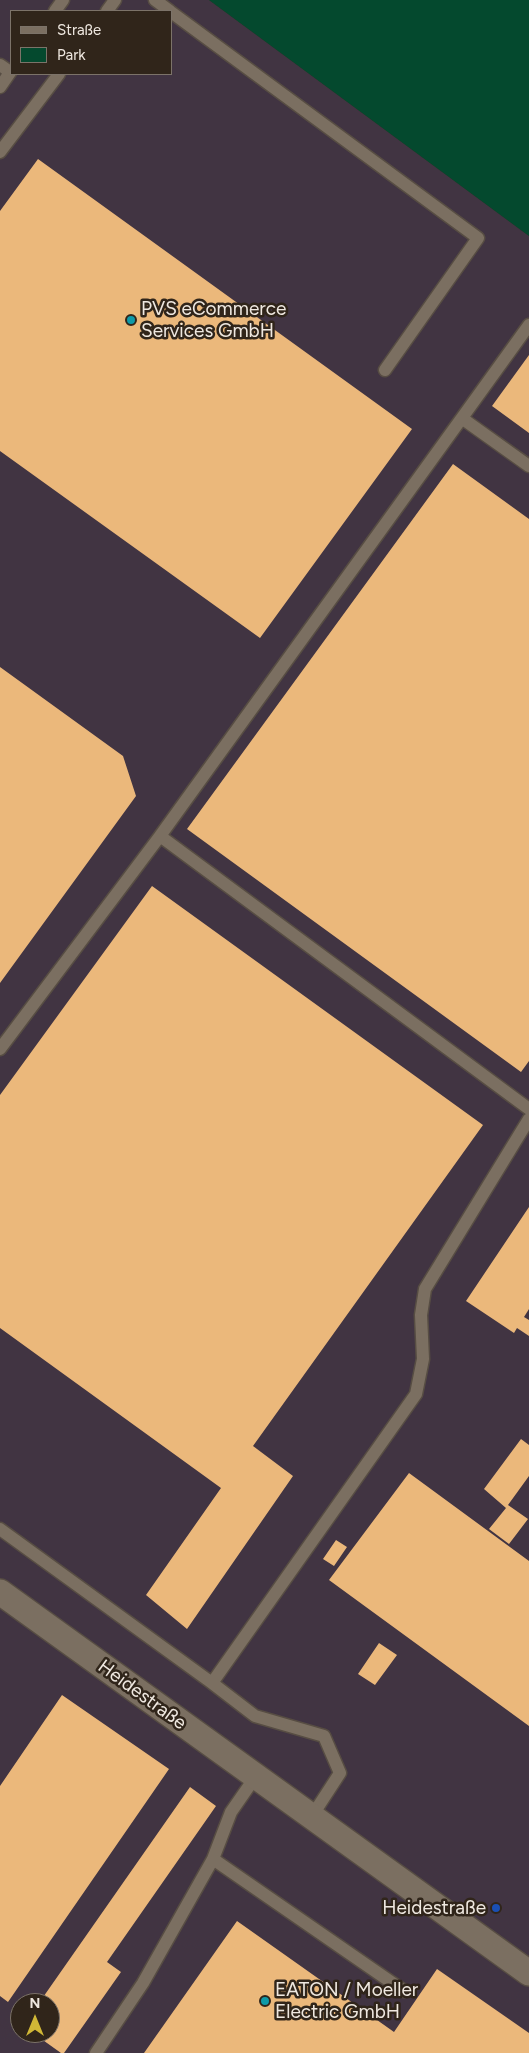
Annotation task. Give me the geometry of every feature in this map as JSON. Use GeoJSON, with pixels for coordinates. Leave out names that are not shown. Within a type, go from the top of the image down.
{"type":"FeatureCollection","features":[{"type":"Feature","properties":{"kind":"street","name":"Heidestraße"},"geometry":{"type":"LineString","coordinates":[[0,1592],[529,1973]]}},
{"type":"Feature","properties":{"kind":"lane"},"geometry":{"type":"LineString","coordinates":[[154,0],[167,10]]}},
{"type":"Feature","properties":{"kind":"lane"},"geometry":{"type":"LineString","coordinates":[[172,13],[478,238],[385,370]]}},
{"type":"Feature","properties":{"kind":"lane"},"geometry":{"type":"LineString","coordinates":[[0,87],[7,70]]}},
{"type":"Feature","properties":{"kind":"lane"},"geometry":{"type":"LineString","coordinates":[[0,152],[58,75]]}},
{"type":"Feature","properties":{"kind":"lane"},"geometry":{"type":"LineString","coordinates":[[0,1050],[160,836],[529,325]]}},
{"type":"Feature","properties":{"kind":"lane"},"geometry":{"type":"LineString","coordinates":[[463,418],[529,466]]}},
{"type":"Feature","properties":{"kind":"lane"},"geometry":{"type":"LineString","coordinates":[[160,836],[529,1109]]}},
{"type":"Feature","properties":{"kind":"lane"},"geometry":{"type":"LineString","coordinates":[[212,1683],[416,1394],[423,1358],[421,1315],[425,1289],[529,1119]]}},
{"type":"Feature","properties":{"kind":"lane"},"geometry":{"type":"LineString","coordinates":[[0,1529],[255,1716],[324,1736],[340,1773],[312,1816]]}},
{"type":"Feature","properties":{"kind":"lane"},"geometry":{"type":"LineString","coordinates":[[96,2053],[143,1983],[213,1859],[231,1812],[256,1776]]}},
{"type":"Feature","properties":{"kind":"lane"},"geometry":{"type":"LineString","coordinates":[[213,1859],[404,1991]]}},
{"type":"Feature","properties":{"kind":"shaded area"},"geometry":{"type":"Polygon","coordinates":[[[0,0],[209,0],[529,236],[529,2053],[0,2053],[0,0]]]}},
{"type":"Feature","properties":{"kind":"green space"},"geometry":{"type":"Polygon","coordinates":[[[209,0],[529,0],[529,236],[209,0]]]}},
{"type":"Feature","properties":{"kind":"building","name":"PVS eCommerce Services GmbH"},"geometry":{"type":"Polygon","coordinates":[[[38,159],[412,429],[260,638],[0,451],[0,211],[38,159]]]}},
{"type":"Feature","properties":{"kind":"building"},"geometry":{"type":"Polygon","coordinates":[[[529,355],[529,433],[492,406],[529,355]]]}},
{"type":"Feature","properties":{"kind":"building"},"geometry":{"type":"Polygon","coordinates":[[[453,464],[529,519],[529,1061],[521,1072],[187,829],[453,464]]]}},
{"type":"Feature","properties":{"kind":"building"},"geometry":{"type":"Polygon","coordinates":[[[0,667],[123,756],[136,796],[0,983],[0,667]]]}},
{"type":"Feature","properties":{"kind":"building"},"geometry":{"type":"Polygon","coordinates":[[[152,886],[483,1125],[253,1446],[293,1476],[187,1629],[146,1595],[221,1488],[0,1328],[0,1095],[152,886]]]}},
{"type":"Feature","properties":{"kind":"building"},"geometry":{"type":"Polygon","coordinates":[[[529,1207],[529,1309],[524,1317],[529,1320],[529,1336],[517,1328],[514,1333],[466,1301],[529,1207]]]}},
{"type":"Feature","properties":{"kind":"building"},"geometry":{"type":"Polygon","coordinates":[[[521,1439],[529,1445],[529,1476],[508,1505],[528,1519],[509,1544],[489,1529],[506,1508],[484,1489],[521,1439]]]}},
{"type":"Feature","properties":{"kind":"building"},"geometry":{"type":"Polygon","coordinates":[[[409,1473],[529,1561],[529,1726],[329,1580],[409,1473]]]}},
{"type":"Feature","properties":{"kind":"building"},"geometry":{"type":"Polygon","coordinates":[[[336,1540],[347,1547],[334,1566],[323,1559],[336,1540]]]}},
{"type":"Feature","properties":{"kind":"building"},"geometry":{"type":"Polygon","coordinates":[[[379,1643],[397,1655],[375,1685],[358,1674],[379,1643]]]}},
{"type":"Feature","properties":{"kind":"building"},"geometry":{"type":"Polygon","coordinates":[[[62,1695],[169,1769],[14,1993],[10,1993],[8,2002],[0,1996],[0,1786],[62,1695]]]}},
{"type":"Feature","properties":{"kind":"building"},"geometry":{"type":"Polygon","coordinates":[[[190,1787],[216,1806],[107,1962],[121,1972],[64,2053],[61,2053],[47,2043],[60,2043],[60,1993],[46,1993],[190,1787]]]}},
{"type":"Feature","properties":{"kind":"building","name":"EATON / Moeller Electric GmbH"},"geometry":{"type":"Polygon","coordinates":[[[237,1921],[394,2032],[437,1969],[529,2033],[529,2053],[144,2053],[237,1921]]]}},
{"type":"Feature","properties":{"kind":"place","name":"PVS eCommerce Services GmbH"},"geometry":{"type":"Point","coordinates":[131,320]}},
{"type":"Feature","properties":{"kind":"place","name":"Heidestraße"},"geometry":{"type":"Point","coordinates":[496,1908]}},
{"type":"Feature","properties":{"kind":"place","name":"EATON / Moeller Electric GmbH"},"geometry":{"type":"Point","coordinates":[265,2001]}}]}
